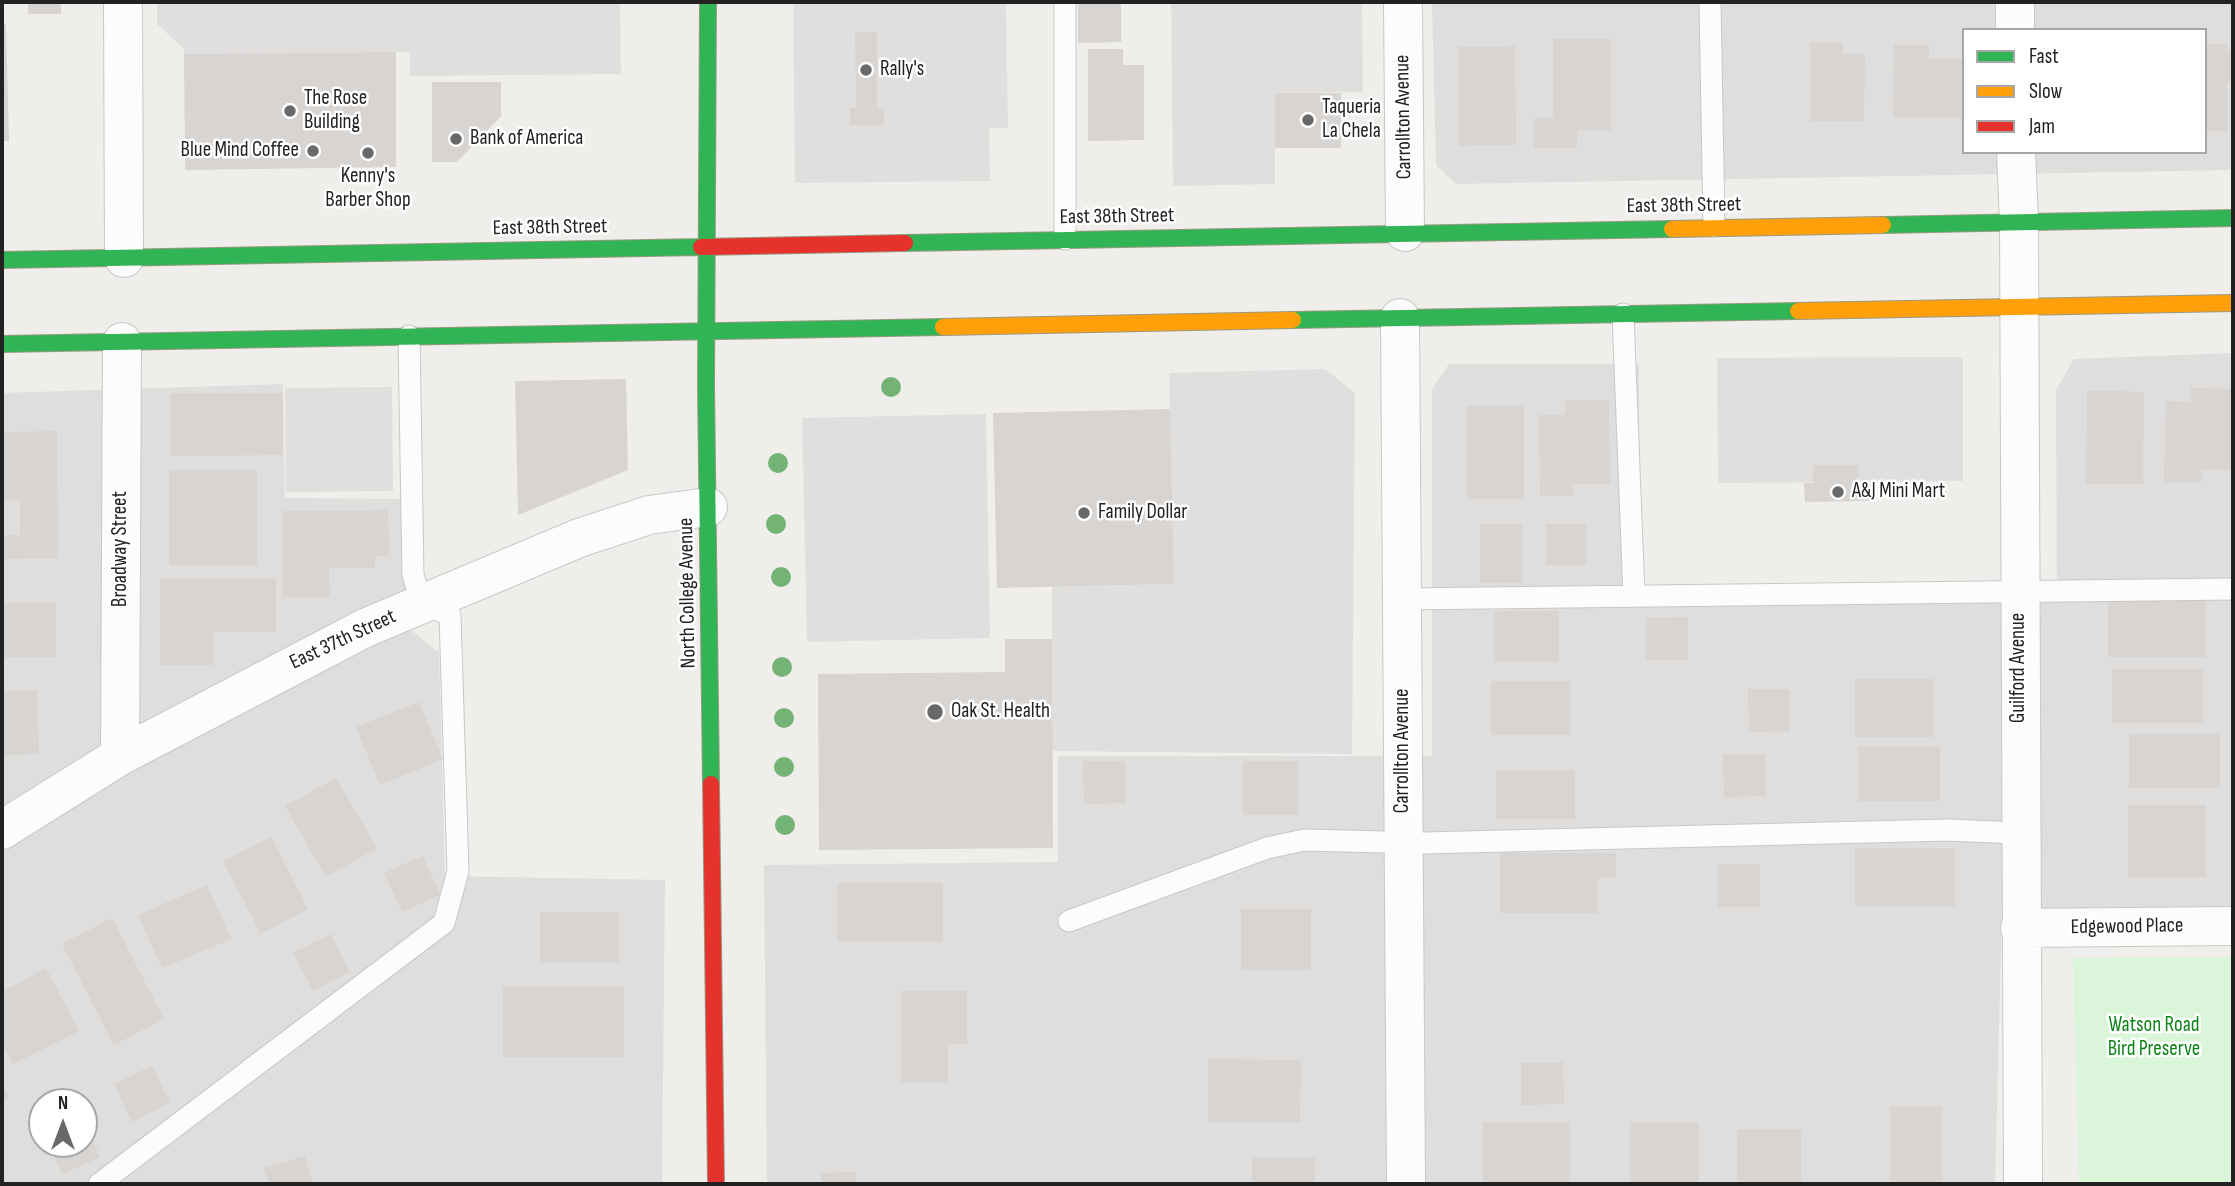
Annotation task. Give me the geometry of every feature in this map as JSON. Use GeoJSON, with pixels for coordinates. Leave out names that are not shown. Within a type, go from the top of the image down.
{"type":"FeatureCollection","features":[{"type":"Feature","properties":{"kind":"main road","name":"North College Avenue"},"geometry":{"type":"LineString","coordinates":[[708,2],[706,331],[716,1184]]}},
{"type":"Feature","properties":{"kind":"main road","name":"East 38th Street"},"geometry":{"type":"LineString","coordinates":[[2,260],[2233,218]]}},
{"type":"Feature","properties":{"kind":"main road"},"geometry":{"type":"LineString","coordinates":[[2,344],[2233,303]]}},
{"type":"Feature","properties":{"kind":"street"},"geometry":{"type":"LineString","coordinates":[[123,2],[124,258]]}},
{"type":"Feature","properties":{"kind":"street","name":"Carrollton Avenue"},"geometry":{"type":"LineString","coordinates":[[1403,2],[1405,232]]}},
{"type":"Feature","properties":{"kind":"street"},"geometry":{"type":"LineString","coordinates":[[2015,2],[2015,28]]}},
{"type":"Feature","properties":{"kind":"street","name":"Guilford Avenue"},"geometry":{"type":"LineString","coordinates":[[2016,154],[2019,221],[2022,1184]]}},
{"type":"Feature","properties":{"kind":"street","name":"Carrollton Avenue"},"geometry":{"type":"LineString","coordinates":[[1400,318],[1406,1184]]}},
{"type":"Feature","properties":{"kind":"street","name":"Broadway Street"},"geometry":{"type":"LineString","coordinates":[[120,756],[122,342]]}},
{"type":"Feature","properties":{"kind":"street","name":"East 37th Street"},"geometry":{"type":"LineString","coordinates":[[2,830],[120,756],[285,667],[422,604],[579,538],[649,516],[708,507]]}},
{"type":"Feature","properties":{"kind":"street","name":"Edgewood Place"},"geometry":{"type":"LineString","coordinates":[[2020,928],[2233,926]]}},
{"type":"Feature","properties":{"kind":"lane"},"geometry":{"type":"LineString","coordinates":[[1065,2],[1065,239]]}},
{"type":"Feature","properties":{"kind":"lane"},"geometry":{"type":"LineString","coordinates":[[1710,2],[1714,226]]}},
{"type":"Feature","properties":{"kind":"lane"},"geometry":{"type":"LineString","coordinates":[[1623,314],[1634,596]]}},
{"type":"Feature","properties":{"kind":"lane"},"geometry":{"type":"LineString","coordinates":[[99,1184],[444,923],[458,871],[450,615],[422,604],[413,575],[409,336]]}},
{"type":"Feature","properties":{"kind":"lane"},"geometry":{"type":"LineString","coordinates":[[1401,599],[2233,589]]}},
{"type":"Feature","properties":{"kind":"lane"},"geometry":{"type":"LineString","coordinates":[[1069,922],[1267,848],[1304,840],[1403,841],[1948,830],[2019,832]]}},
{"type":"Feature","properties":{"kind":"shaded area"},"geometry":{"type":"Polygon","coordinates":[[[157,2],[620,2],[621,74],[410,76],[410,52],[184,54],[184,49],[157,24],[157,2]]]}},
{"type":"Feature","properties":{"kind":"shaded area"},"geometry":{"type":"Polygon","coordinates":[[[793,2],[1006,2],[1008,128],[989,128],[990,181],[795,183],[793,2]]]}},
{"type":"Feature","properties":{"kind":"shaded area"},"geometry":{"type":"Polygon","coordinates":[[[1171,2],[1362,2],[1363,92],[1275,93],[1275,184],[1173,186],[1171,2]]]}},
{"type":"Feature","properties":{"kind":"shaded area"},"geometry":{"type":"Polygon","coordinates":[[[1432,2],[2233,2],[2233,170],[1456,184],[1436,165],[1432,2]]]}},
{"type":"Feature","properties":{"kind":"shaded area"},"geometry":{"type":"Polygon","coordinates":[[[2233,353],[2233,909],[2002,909],[1995,1184],[767,1184],[764,865],[1058,862],[1058,756],[1432,756],[1432,389],[1449,364],[1639,364],[1640,607],[2057,601],[2056,390],[2074,359],[2233,353]]]}},
{"type":"Feature","properties":{"kind":"shaded area"},"geometry":{"type":"Polygon","coordinates":[[[1963,357],[1963,481],[1718,483],[1717,358],[1963,357]]]}},
{"type":"Feature","properties":{"kind":"shaded area"},"geometry":{"type":"Polygon","coordinates":[[[1325,369],[1355,393],[1352,754],[1052,751],[1052,587],[1174,584],[1169,373],[1325,369]]]}},
{"type":"Feature","properties":{"kind":"shaded area"},"geometry":{"type":"Polygon","coordinates":[[[283,384],[285,498],[405,499],[406,626],[439,653],[445,876],[665,880],[662,1184],[2,1184],[2,393],[283,384]]]}},
{"type":"Feature","properties":{"kind":"shaded area"},"geometry":{"type":"Polygon","coordinates":[[[392,387],[393,491],[286,492],[285,388],[392,387]]]}},
{"type":"Feature","properties":{"kind":"shaded area"},"geometry":{"type":"Polygon","coordinates":[[[986,414],[990,638],[807,642],[802,418],[986,414]]]}},
{"type":"Feature","properties":{"kind":"green space","name":"Watson Road Bird Preserve"},"geometry":{"type":"Polygon","coordinates":[[[2233,957],[2233,1184],[2079,1184],[2073,958],[2233,957]]]}},
{"type":"Feature","properties":{"kind":"building"},"geometry":{"type":"Polygon","coordinates":[[[28,2],[61,2],[61,14],[28,14],[28,2]]]}},
{"type":"Feature","properties":{"kind":"building"},"geometry":{"type":"Polygon","coordinates":[[[1078,3],[1121,3],[1121,42],[1078,43],[1078,3]]]}},
{"type":"Feature","properties":{"kind":"building"},"geometry":{"type":"Polygon","coordinates":[[[2,24],[6,24],[9,141],[2,141],[2,24]]]}},
{"type":"Feature","properties":{"kind":"building","name":"Rally's"},"geometry":{"type":"Polygon","coordinates":[[[855,32],[877,32],[877,108],[884,108],[884,125],[850,125],[850,108],[856,108],[855,32]]]}},
{"type":"Feature","properties":{"kind":"building"},"geometry":{"type":"Polygon","coordinates":[[[1553,39],[1611,39],[1611,130],[1577,130],[1577,148],[1534,148],[1534,118],[1553,118],[1553,39]]]}},
{"type":"Feature","properties":{"kind":"building"},"geometry":{"type":"Polygon","coordinates":[[[1810,42],[1843,42],[1843,54],[1865,54],[1864,121],[1810,121],[1810,42]]]}},
{"type":"Feature","properties":{"kind":"building"},"geometry":{"type":"Polygon","coordinates":[[[2207,44],[2227,44],[2227,50],[2233,50],[2233,83],[2227,83],[2227,131],[2207,131],[2207,44]]]}},
{"type":"Feature","properties":{"kind":"building"},"geometry":{"type":"Polygon","coordinates":[[[1894,45],[1929,45],[1929,59],[1962,59],[1962,118],[1893,118],[1894,45]]]}},
{"type":"Feature","properties":{"kind":"building"},"geometry":{"type":"Polygon","coordinates":[[[1515,46],[1516,145],[1459,146],[1458,47],[1515,46]]]}},
{"type":"Feature","properties":{"kind":"building"},"geometry":{"type":"Polygon","coordinates":[[[1088,49],[1123,49],[1123,65],[1144,65],[1144,140],[1088,141],[1088,49]]]}},
{"type":"Feature","properties":{"kind":"building","name":"The Rose Building"},"geometry":{"type":"Polygon","coordinates":[[[396,52],[396,167],[185,170],[184,54],[396,52]]]}},
{"type":"Feature","properties":{"kind":"building","name":"Bank of America"},"geometry":{"type":"Polygon","coordinates":[[[432,82],[501,82],[501,116],[457,162],[432,162],[432,82]]]}},
{"type":"Feature","properties":{"kind":"building","name":"Taqueria La Chela"},"geometry":{"type":"Polygon","coordinates":[[[1275,93],[1341,93],[1341,148],[1275,148],[1275,93]]]}},
{"type":"Feature","properties":{"kind":"building"},"geometry":{"type":"Polygon","coordinates":[[[626,379],[628,470],[518,515],[515,381],[626,379]]]}},
{"type":"Feature","properties":{"kind":"building"},"geometry":{"type":"Polygon","coordinates":[[[2191,388],[2233,389],[2233,470],[2202,470],[2202,482],[2164,482],[2166,401],[2190,402],[2191,388]]]}},
{"type":"Feature","properties":{"kind":"building"},"geometry":{"type":"Polygon","coordinates":[[[2087,390],[2144,392],[2143,484],[2086,484],[2087,390]]]}},
{"type":"Feature","properties":{"kind":"building"},"geometry":{"type":"Polygon","coordinates":[[[170,393],[283,393],[283,455],[170,456],[170,393]]]}},
{"type":"Feature","properties":{"kind":"building"},"geometry":{"type":"Polygon","coordinates":[[[1565,400],[1609,400],[1610,484],[1573,484],[1573,496],[1540,496],[1539,415],[1565,415],[1565,400]]]}},
{"type":"Feature","properties":{"kind":"building"},"geometry":{"type":"Polygon","coordinates":[[[1467,406],[1524,406],[1524,499],[1467,499],[1467,406]]]}},
{"type":"Feature","properties":{"kind":"building","name":"Family Dollar"},"geometry":{"type":"Polygon","coordinates":[[[1170,409],[1174,584],[997,588],[993,413],[1170,409]]]}},
{"type":"Feature","properties":{"kind":"building"},"geometry":{"type":"Polygon","coordinates":[[[57,431],[58,558],[2,559],[2,535],[20,535],[20,500],[2,501],[2,432],[57,431]]]}},
{"type":"Feature","properties":{"kind":"building","name":"A&J Mini Mart"},"geometry":{"type":"Polygon","coordinates":[[[1813,465],[1858,465],[1858,482],[1871,482],[1871,501],[1805,502],[1804,483],[1813,483],[1813,465]]]}},
{"type":"Feature","properties":{"kind":"building"},"geometry":{"type":"Polygon","coordinates":[[[169,470],[257,470],[257,565],[169,565],[169,470]]]}},
{"type":"Feature","properties":{"kind":"building"},"geometry":{"type":"Polygon","coordinates":[[[388,510],[389,556],[375,556],[375,568],[329,568],[330,597],[283,597],[283,511],[388,510]]]}},
{"type":"Feature","properties":{"kind":"building"},"geometry":{"type":"Polygon","coordinates":[[[1480,524],[1522,524],[1522,583],[1480,583],[1480,524]]]}},
{"type":"Feature","properties":{"kind":"building"},"geometry":{"type":"Polygon","coordinates":[[[1546,524],[1586,524],[1586,565],[1546,565],[1546,524]]]}},
{"type":"Feature","properties":{"kind":"building"},"geometry":{"type":"Polygon","coordinates":[[[160,578],[276,578],[276,632],[213,632],[213,665],[160,665],[160,578]]]}},
{"type":"Feature","properties":{"kind":"building"},"geometry":{"type":"Polygon","coordinates":[[[2108,601],[2206,601],[2206,657],[2108,657],[2108,601]]]}},
{"type":"Feature","properties":{"kind":"building"},"geometry":{"type":"Polygon","coordinates":[[[2,603],[56,603],[56,657],[2,658],[2,603]]]}},
{"type":"Feature","properties":{"kind":"building"},"geometry":{"type":"Polygon","coordinates":[[[1494,611],[1559,611],[1559,662],[1494,662],[1494,611]]]}},
{"type":"Feature","properties":{"kind":"building"},"geometry":{"type":"Polygon","coordinates":[[[1688,617],[1688,660],[1646,660],[1646,618],[1688,617]]]}},
{"type":"Feature","properties":{"kind":"building","name":"Oak St. Health"},"geometry":{"type":"Polygon","coordinates":[[[1005,639],[1052,639],[1053,848],[819,850],[818,674],[1005,672],[1005,639]]]}},
{"type":"Feature","properties":{"kind":"building"},"geometry":{"type":"Polygon","coordinates":[[[2112,669],[2203,669],[2203,723],[2112,723],[2112,669]]]}},
{"type":"Feature","properties":{"kind":"building"},"geometry":{"type":"Polygon","coordinates":[[[1855,679],[1933,679],[1933,737],[1855,737],[1855,679]]]}},
{"type":"Feature","properties":{"kind":"building"},"geometry":{"type":"Polygon","coordinates":[[[1491,681],[1570,681],[1570,735],[1491,735],[1491,681]]]}},
{"type":"Feature","properties":{"kind":"building"},"geometry":{"type":"Polygon","coordinates":[[[1748,689],[1790,689],[1790,731],[1749,732],[1748,689]]]}},
{"type":"Feature","properties":{"kind":"building"},"geometry":{"type":"Polygon","coordinates":[[[37,690],[39,754],[2,755],[2,691],[37,690]]]}},
{"type":"Feature","properties":{"kind":"building"},"geometry":{"type":"Polygon","coordinates":[[[419,702],[443,759],[380,785],[356,727],[419,702]]]}},
{"type":"Feature","properties":{"kind":"building"},"geometry":{"type":"Polygon","coordinates":[[[2129,734],[2220,734],[2220,788],[2129,788],[2129,734]]]}},
{"type":"Feature","properties":{"kind":"building"},"geometry":{"type":"Polygon","coordinates":[[[1858,746],[1940,746],[1940,801],[1858,801],[1858,746]]]}},
{"type":"Feature","properties":{"kind":"building"},"geometry":{"type":"Polygon","coordinates":[[[1723,754],[1765,754],[1766,796],[1724,797],[1723,754]]]}},
{"type":"Feature","properties":{"kind":"building"},"geometry":{"type":"Polygon","coordinates":[[[1083,761],[1125,761],[1126,803],[1084,804],[1083,761]]]}},
{"type":"Feature","properties":{"kind":"building"},"geometry":{"type":"Polygon","coordinates":[[[1243,761],[1298,761],[1298,815],[1243,815],[1243,761]]]}},
{"type":"Feature","properties":{"kind":"building"},"geometry":{"type":"Polygon","coordinates":[[[1496,770],[1575,770],[1575,819],[1496,819],[1496,770]]]}},
{"type":"Feature","properties":{"kind":"building"},"geometry":{"type":"Polygon","coordinates":[[[336,778],[377,848],[326,877],[285,806],[336,778]]]}},
{"type":"Feature","properties":{"kind":"building"},"geometry":{"type":"Polygon","coordinates":[[[2128,805],[2206,805],[2206,877],[2128,877],[2128,805]]]}},
{"type":"Feature","properties":{"kind":"building"},"geometry":{"type":"Polygon","coordinates":[[[271,837],[308,909],[261,934],[223,861],[271,837]]]}},
{"type":"Feature","properties":{"kind":"building"},"geometry":{"type":"Polygon","coordinates":[[[1855,848],[1955,848],[1955,906],[1855,906],[1855,848]]]}},
{"type":"Feature","properties":{"kind":"building"},"geometry":{"type":"Polygon","coordinates":[[[1500,853],[1616,853],[1616,878],[1598,878],[1598,913],[1500,913],[1500,853]]]}},
{"type":"Feature","properties":{"kind":"building"},"geometry":{"type":"Polygon","coordinates":[[[423,856],[440,895],[402,912],[384,873],[423,856]]]}},
{"type":"Feature","properties":{"kind":"building"},"geometry":{"type":"Polygon","coordinates":[[[1718,864],[1760,864],[1760,907],[1718,907],[1718,864]]]}},
{"type":"Feature","properties":{"kind":"building"},"geometry":{"type":"Polygon","coordinates":[[[837,883],[943,883],[943,942],[837,942],[837,883]]]}},
{"type":"Feature","properties":{"kind":"building"},"geometry":{"type":"Polygon","coordinates":[[[207,885],[231,939],[162,968],[138,915],[207,885]]]}},
{"type":"Feature","properties":{"kind":"building"},"geometry":{"type":"Polygon","coordinates":[[[1241,909],[1311,909],[1311,970],[1241,970],[1241,909]]]}},
{"type":"Feature","properties":{"kind":"building"},"geometry":{"type":"Polygon","coordinates":[[[540,912],[619,912],[619,962],[540,962],[540,912]]]}},
{"type":"Feature","properties":{"kind":"building"},"geometry":{"type":"Polygon","coordinates":[[[112,918],[164,1019],[114,1045],[62,944],[112,918]]]}},
{"type":"Feature","properties":{"kind":"building"},"geometry":{"type":"Polygon","coordinates":[[[331,934],[350,972],[313,991],[293,953],[331,934]]]}},
{"type":"Feature","properties":{"kind":"building"},"geometry":{"type":"Polygon","coordinates":[[[46,968],[79,1031],[13,1064],[2,1042],[2,992],[46,968]]]}},
{"type":"Feature","properties":{"kind":"building"},"geometry":{"type":"Polygon","coordinates":[[[503,987],[624,987],[624,1057],[503,1057],[503,987]]]}},
{"type":"Feature","properties":{"kind":"building"},"geometry":{"type":"Polygon","coordinates":[[[901,991],[967,991],[967,1044],[948,1044],[948,1082],[901,1082],[901,991]]]}},
{"type":"Feature","properties":{"kind":"building"},"geometry":{"type":"Polygon","coordinates":[[[1208,1059],[1301,1060],[1300,1122],[1208,1122],[1208,1059]]]}},
{"type":"Feature","properties":{"kind":"building"},"geometry":{"type":"Polygon","coordinates":[[[1563,1062],[1564,1104],[1521,1105],[1521,1063],[1563,1062]]]}},
{"type":"Feature","properties":{"kind":"building"},"geometry":{"type":"Polygon","coordinates":[[[152,1066],[170,1103],[132,1122],[114,1084],[152,1066]]]}},
{"type":"Feature","properties":{"kind":"building"},"geometry":{"type":"Polygon","coordinates":[[[2,1083],[9,1097],[2,1101],[2,1083]]]}},
{"type":"Feature","properties":{"kind":"building"},"geometry":{"type":"Polygon","coordinates":[[[1890,1106],[1942,1106],[1942,1184],[1890,1184],[1890,1106]]]}},
{"type":"Feature","properties":{"kind":"building"},"geometry":{"type":"Polygon","coordinates":[[[1483,1122],[1570,1122],[1570,1182],[1483,1182],[1483,1122]]]}},
{"type":"Feature","properties":{"kind":"building"},"geometry":{"type":"Polygon","coordinates":[[[1630,1122],[1699,1122],[1699,1183],[1630,1183],[1630,1122]]]}},
{"type":"Feature","properties":{"kind":"building"},"geometry":{"type":"Polygon","coordinates":[[[1737,1129],[1801,1129],[1801,1184],[1737,1184],[1737,1129]]]}},
{"type":"Feature","properties":{"kind":"building"},"geometry":{"type":"Polygon","coordinates":[[[305,1156],[313,1184],[269,1184],[264,1168],[305,1156]]]}},
{"type":"Feature","properties":{"kind":"building"},"geometry":{"type":"Polygon","coordinates":[[[55,1158],[98,1158],[62,1174],[55,1158]]]}},
{"type":"Feature","properties":{"kind":"building"},"geometry":{"type":"Polygon","coordinates":[[[1252,1158],[1315,1158],[1315,1184],[1252,1184],[1252,1158]]]}},
{"type":"Feature","properties":{"kind":"building"},"geometry":{"type":"Polygon","coordinates":[[[856,1172],[856,1184],[821,1184],[821,1173],[856,1172]]]}},
{"type":"Feature","properties":{"kind":"traffic: fast"},"geometry":{"type":"LineString","coordinates":[[708,2],[706,386],[711,784]]}},
{"type":"Feature","properties":{"kind":"traffic: fast"},"geometry":{"type":"LineString","coordinates":[[1883,225],[2233,218]]}},
{"type":"Feature","properties":{"kind":"traffic: fast"},"geometry":{"type":"LineString","coordinates":[[905,243],[1672,229]]}},
{"type":"Feature","properties":{"kind":"traffic: fast"},"geometry":{"type":"LineString","coordinates":[[2,260],[701,247]]}},
{"type":"Feature","properties":{"kind":"traffic: fast"},"geometry":{"type":"LineString","coordinates":[[1293,320],[1798,311]]}},
{"type":"Feature","properties":{"kind":"traffic: fast"},"geometry":{"type":"LineString","coordinates":[[2,344],[943,327]]}},
{"type":"Feature","properties":{"kind":"traffic: slow"},"geometry":{"type":"LineString","coordinates":[[1672,229],[1883,225]]}},
{"type":"Feature","properties":{"kind":"traffic: slow"},"geometry":{"type":"LineString","coordinates":[[1798,311],[2233,303]]}},
{"type":"Feature","properties":{"kind":"traffic: slow"},"geometry":{"type":"LineString","coordinates":[[943,327],[1293,320]]}},
{"type":"Feature","properties":{"kind":"traffic: jam"},"geometry":{"type":"LineString","coordinates":[[701,247],[905,243]]}},
{"type":"Feature","properties":{"kind":"traffic: jam"},"geometry":{"type":"LineString","coordinates":[[711,784],[716,1184]]}},
{"type":"Feature","properties":{"kind":"place","name":"Rally's"},"geometry":{"type":"Point","coordinates":[866,70]}},
{"type":"Feature","properties":{"kind":"place","name":"The Rose Building"},"geometry":{"type":"Point","coordinates":[290,111]}},
{"type":"Feature","properties":{"kind":"place","name":"Taqueria La Chela"},"geometry":{"type":"Point","coordinates":[1308,120]}},
{"type":"Feature","properties":{"kind":"place","name":"Bank of America"},"geometry":{"type":"Point","coordinates":[456,139]}},
{"type":"Feature","properties":{"kind":"place","name":"Blue Mind Coffee"},"geometry":{"type":"Point","coordinates":[313,151]}},
{"type":"Feature","properties":{"kind":"place","name":"Kenny's Barber Shop"},"geometry":{"type":"Point","coordinates":[368,153]}},
{"type":"Feature","properties":{"kind":"place","name":"A&J Mini Mart"},"geometry":{"type":"Point","coordinates":[1838,492]}},
{"type":"Feature","properties":{"kind":"place","name":"Family Dollar"},"geometry":{"type":"Point","coordinates":[1084,513]}},
{"type":"Feature","properties":{"kind":"place","name":"Oak St. Health"},"geometry":{"type":"Point","coordinates":[935,712]}}]}
